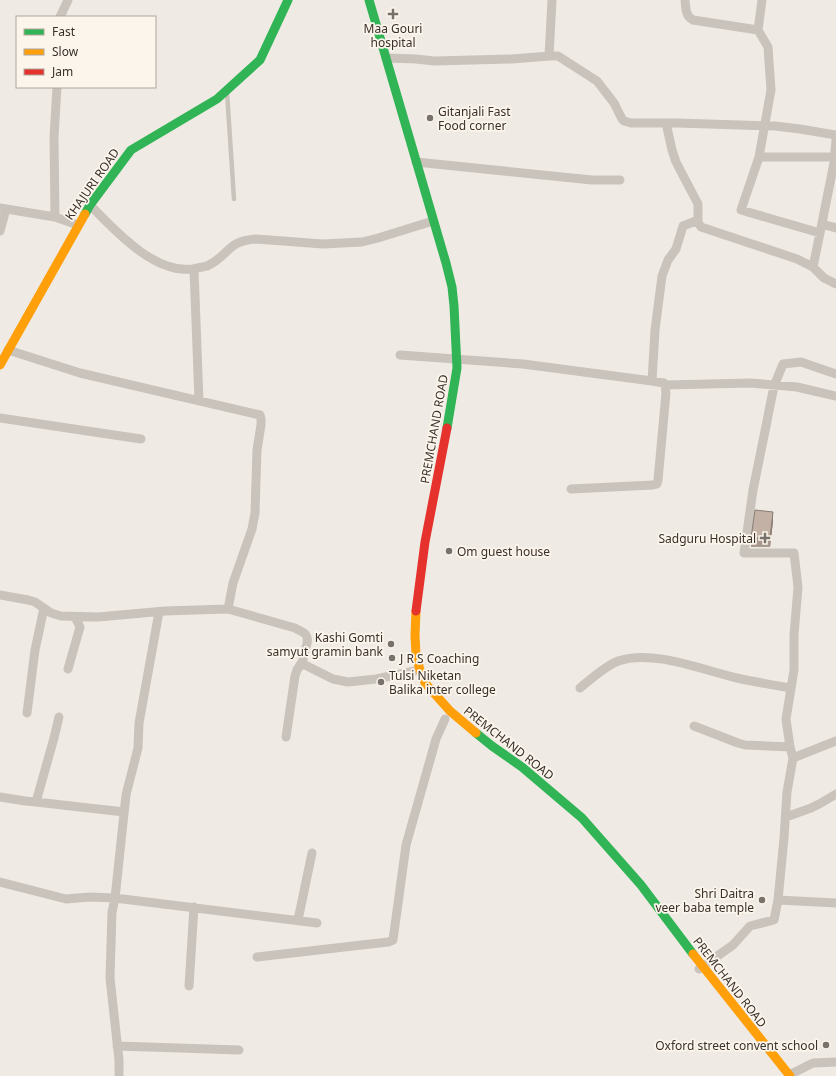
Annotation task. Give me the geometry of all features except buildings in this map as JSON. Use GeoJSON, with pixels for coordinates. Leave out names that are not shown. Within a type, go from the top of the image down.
{"type":"FeatureCollection","features":[{"type":"Feature","properties":{"kind":"main road","name":"KHAJURI ROAD"},"geometry":{"type":"LineString","coordinates":[[0,366],[90,205],[131,150],[217,99],[260,60],[288,0]]}},
{"type":"Feature","properties":{"kind":"main road","name":"PREMCHAND ROAD"},"geometry":{"type":"LineString","coordinates":[[369,0],[446,263],[452,287],[456,330],[457,368],[425,542],[416,610],[416,655],[420,670],[425,683],[450,711],[492,746],[522,767],[582,818],[641,885],[722,1005]]}},
{"type":"Feature","properties":{"kind":"main road","name":"PREMCHAND ROAD"},"geometry":{"type":"LineString","coordinates":[[443,289],[446,263]]}},
{"type":"Feature","properties":{"kind":"main road","name":"PREMCHAND ROAD"},"geometry":{"type":"LineString","coordinates":[[406,645],[407,622],[416,552],[446,383]]}},
{"type":"Feature","properties":{"kind":"main road"},"geometry":{"type":"LineString","coordinates":[[409,669],[415,682]]}},
{"type":"Feature","properties":{"kind":"main road","name":"PREMCHAND ROAD"},"geometry":{"type":"LineString","coordinates":[[443,716],[514,772]]}},
{"type":"Feature","properties":{"kind":"main road","name":"PREMCHAND ROAD"},"geometry":{"type":"LineString","coordinates":[[525,781],[563,814]]}},
{"type":"Feature","properties":{"kind":"main road","name":"PREMCHAND ROAD"},"geometry":{"type":"LineString","coordinates":[[589,839],[635,889],[699,969],[789,1075]]}},
{"type":"Feature","properties":{"kind":"main road","name":"PREMCHAND ROAD"},"geometry":{"type":"LineString","coordinates":[[749,1039],[779,1076]]}},
{"type":"Feature","properties":{"kind":"street"},"geometry":{"type":"LineString","coordinates":[[60,16],[68,0]]}},
{"type":"Feature","properties":{"kind":"street"},"geometry":{"type":"LineString","coordinates":[[549,56],[552,0]]}},
{"type":"Feature","properties":{"kind":"street"},"geometry":{"type":"LineString","coordinates":[[685,0],[687,16],[693,20],[758,30]]}},
{"type":"Feature","properties":{"kind":"street"},"geometry":{"type":"LineString","coordinates":[[762,0],[758,30],[768,47],[771,90],[759,157],[741,210],[821,229],[836,228]]}},
{"type":"Feature","properties":{"kind":"street"},"geometry":{"type":"LineString","coordinates":[[386,58],[434,61],[558,56],[597,81],[624,121],[775,126],[790,127],[836,135]]}},
{"type":"Feature","properties":{"kind":"street"},"geometry":{"type":"LineString","coordinates":[[55,217],[54,137],[57,88]]}},
{"type":"Feature","properties":{"kind":"street"},"geometry":{"type":"LineString","coordinates":[[666,123],[676,162],[698,204],[699,224],[704,228],[796,259],[813,267],[824,278],[836,284]]}},
{"type":"Feature","properties":{"kind":"street"},"geometry":{"type":"LineString","coordinates":[[813,267],[836,140]]}},
{"type":"Feature","properties":{"kind":"street"},"geometry":{"type":"LineString","coordinates":[[759,157],[834,157]]}},
{"type":"Feature","properties":{"kind":"street"},"geometry":{"type":"LineString","coordinates":[[416,162],[592,180],[620,180]]}},
{"type":"Feature","properties":{"kind":"street"},"geometry":{"type":"LineString","coordinates":[[90,205],[116,231],[147,256],[161,264],[184,270],[207,266],[217,260],[231,246],[246,240],[256,239],[323,244],[362,242],[433,221]]}},
{"type":"Feature","properties":{"kind":"street"},"geometry":{"type":"LineString","coordinates":[[0,231],[3,208],[55,217],[78,225]]}},
{"type":"Feature","properties":{"kind":"street"},"geometry":{"type":"LineString","coordinates":[[652,381],[655,330],[660,290],[665,266],[676,249],[683,226],[698,220]]}},
{"type":"Feature","properties":{"kind":"street"},"geometry":{"type":"LineString","coordinates":[[194,269],[199,401]]}},
{"type":"Feature","properties":{"kind":"street"},"geometry":{"type":"LineString","coordinates":[[8,350],[80,373],[258,414],[261,417],[257,450],[255,513],[250,535],[236,570],[228,609]]}},
{"type":"Feature","properties":{"kind":"street"},"geometry":{"type":"LineString","coordinates":[[400,355],[446,360],[457,359],[523,364],[661,382],[665,385],[751,383],[796,387],[836,396]]}},
{"type":"Feature","properties":{"kind":"street"},"geometry":{"type":"LineString","coordinates":[[699,969],[733,945],[750,926],[774,920],[778,900],[787,792],[793,758],[786,719],[794,670],[794,635],[798,587],[794,553],[744,554],[757,470],[774,386],[783,364],[801,362],[836,374]]}},
{"type":"Feature","properties":{"kind":"street"},"geometry":{"type":"LineString","coordinates":[[571,489],[653,486],[657,484],[666,393],[665,385]]}},
{"type":"Feature","properties":{"kind":"street"},"geometry":{"type":"LineString","coordinates":[[0,418],[141,439]]}},
{"type":"Feature","properties":{"kind":"street"},"geometry":{"type":"LineString","coordinates":[[0,595],[35,602],[56,615],[98,617],[159,612],[228,609],[295,628],[305,634],[307,640],[302,662],[297,670],[286,737]]}},
{"type":"Feature","properties":{"kind":"street"},"geometry":{"type":"LineString","coordinates":[[27,712],[35,650],[44,608]]}},
{"type":"Feature","properties":{"kind":"street"},"geometry":{"type":"LineString","coordinates":[[119,1076],[110,978],[112,912],[126,795],[138,748],[139,723],[159,612]]}},
{"type":"Feature","properties":{"kind":"street"},"geometry":{"type":"LineString","coordinates":[[68,669],[80,627],[75,617]]}},
{"type":"Feature","properties":{"kind":"street"},"geometry":{"type":"LineString","coordinates":[[580,688],[604,669],[617,662],[628,658],[656,658],[737,678],[791,688]]}},
{"type":"Feature","properties":{"kind":"street"},"geometry":{"type":"LineString","coordinates":[[302,662],[304,666],[333,679],[348,682],[376,679],[409,669],[420,670]]}},
{"type":"Feature","properties":{"kind":"street"},"geometry":{"type":"LineString","coordinates":[[257,957],[388,942],[393,940],[406,845],[443,716]]}},
{"type":"Feature","properties":{"kind":"street"},"geometry":{"type":"LineString","coordinates":[[36,802],[59,717]]}},
{"type":"Feature","properties":{"kind":"street"},"geometry":{"type":"LineString","coordinates":[[694,726],[738,743],[790,747]]}},
{"type":"Feature","properties":{"kind":"street"},"geometry":{"type":"LineString","coordinates":[[793,758],[836,741]]}},
{"type":"Feature","properties":{"kind":"street"},"geometry":{"type":"LineString","coordinates":[[786,817],[811,808],[836,794]]}},
{"type":"Feature","properties":{"kind":"street"},"geometry":{"type":"LineString","coordinates":[[0,797],[124,812]]}},
{"type":"Feature","properties":{"kind":"street"},"geometry":{"type":"LineString","coordinates":[[298,920],[312,853]]}},
{"type":"Feature","properties":{"kind":"street"},"geometry":{"type":"LineString","coordinates":[[0,882],[66,899],[90,897],[114,898],[317,923]]}},
{"type":"Feature","properties":{"kind":"street"},"geometry":{"type":"LineString","coordinates":[[778,900],[836,903]]}},
{"type":"Feature","properties":{"kind":"street"},"geometry":{"type":"LineString","coordinates":[[189,986],[194,908]]}},
{"type":"Feature","properties":{"kind":"street"},"geometry":{"type":"LineString","coordinates":[[117,1046],[239,1050]]}},
{"type":"Feature","properties":{"kind":"street"},"geometry":{"type":"LineString","coordinates":[[789,1075],[809,1064],[836,1062]]}},
{"type":"Feature","properties":{"kind":"lane"},"geometry":{"type":"LineString","coordinates":[[227,90],[234,199]]}},
{"type":"Feature","properties":{"kind":"traffic: fast"},"geometry":{"type":"LineString","coordinates":[[85,214],[131,150],[217,99],[260,60],[288,0]]}},
{"type":"Feature","properties":{"kind":"traffic: fast"},"geometry":{"type":"LineString","coordinates":[[369,0],[452,287],[457,368],[447,428]]}},
{"type":"Feature","properties":{"kind":"traffic: fast"},"geometry":{"type":"LineString","coordinates":[[476,733],[522,767],[582,818],[641,885],[693,954]]}},
{"type":"Feature","properties":{"kind":"traffic: slow"},"geometry":{"type":"LineString","coordinates":[[0,365],[85,214]]}},
{"type":"Feature","properties":{"kind":"traffic: slow"},"geometry":{"type":"LineString","coordinates":[[416,611],[416,655],[425,683],[450,711],[476,733]]}},
{"type":"Feature","properties":{"kind":"traffic: slow"},"geometry":{"type":"LineString","coordinates":[[693,954],[790,1076]]}},
{"type":"Feature","properties":{"kind":"traffic: jam"},"geometry":{"type":"LineString","coordinates":[[416,611],[425,542],[447,428]]}},
{"type":"Feature","properties":{"kind":"place","name":"Maa Gouri hospital"},"geometry":{"type":"Point","coordinates":[393,14]}},
{"type":"Feature","properties":{"kind":"place","name":"Gitanjali Fast Food corner"},"geometry":{"type":"Point","coordinates":[430,118]}},
{"type":"Feature","properties":{"kind":"place","name":"Sadguru Hospital"},"geometry":{"type":"Point","coordinates":[765,538]}},
{"type":"Feature","properties":{"kind":"place","name":"Om guest house"},"geometry":{"type":"Point","coordinates":[449,551]}},
{"type":"Feature","properties":{"kind":"place","name":"Kashi Gomti samyut gramin bank"},"geometry":{"type":"Point","coordinates":[391,644]}},
{"type":"Feature","properties":{"kind":"place","name":"J R S Coaching"},"geometry":{"type":"Point","coordinates":[392,658]}},
{"type":"Feature","properties":{"kind":"place","name":"Tulsi Niketan Balika inter college"},"geometry":{"type":"Point","coordinates":[381,682]}},
{"type":"Feature","properties":{"kind":"place","name":"Shri Daitra veer baba temple"},"geometry":{"type":"Point","coordinates":[762,900]}},
{"type":"Feature","properties":{"kind":"place","name":"Oxford street convent school"},"geometry":{"type":"Point","coordinates":[826,1045]}}]}
